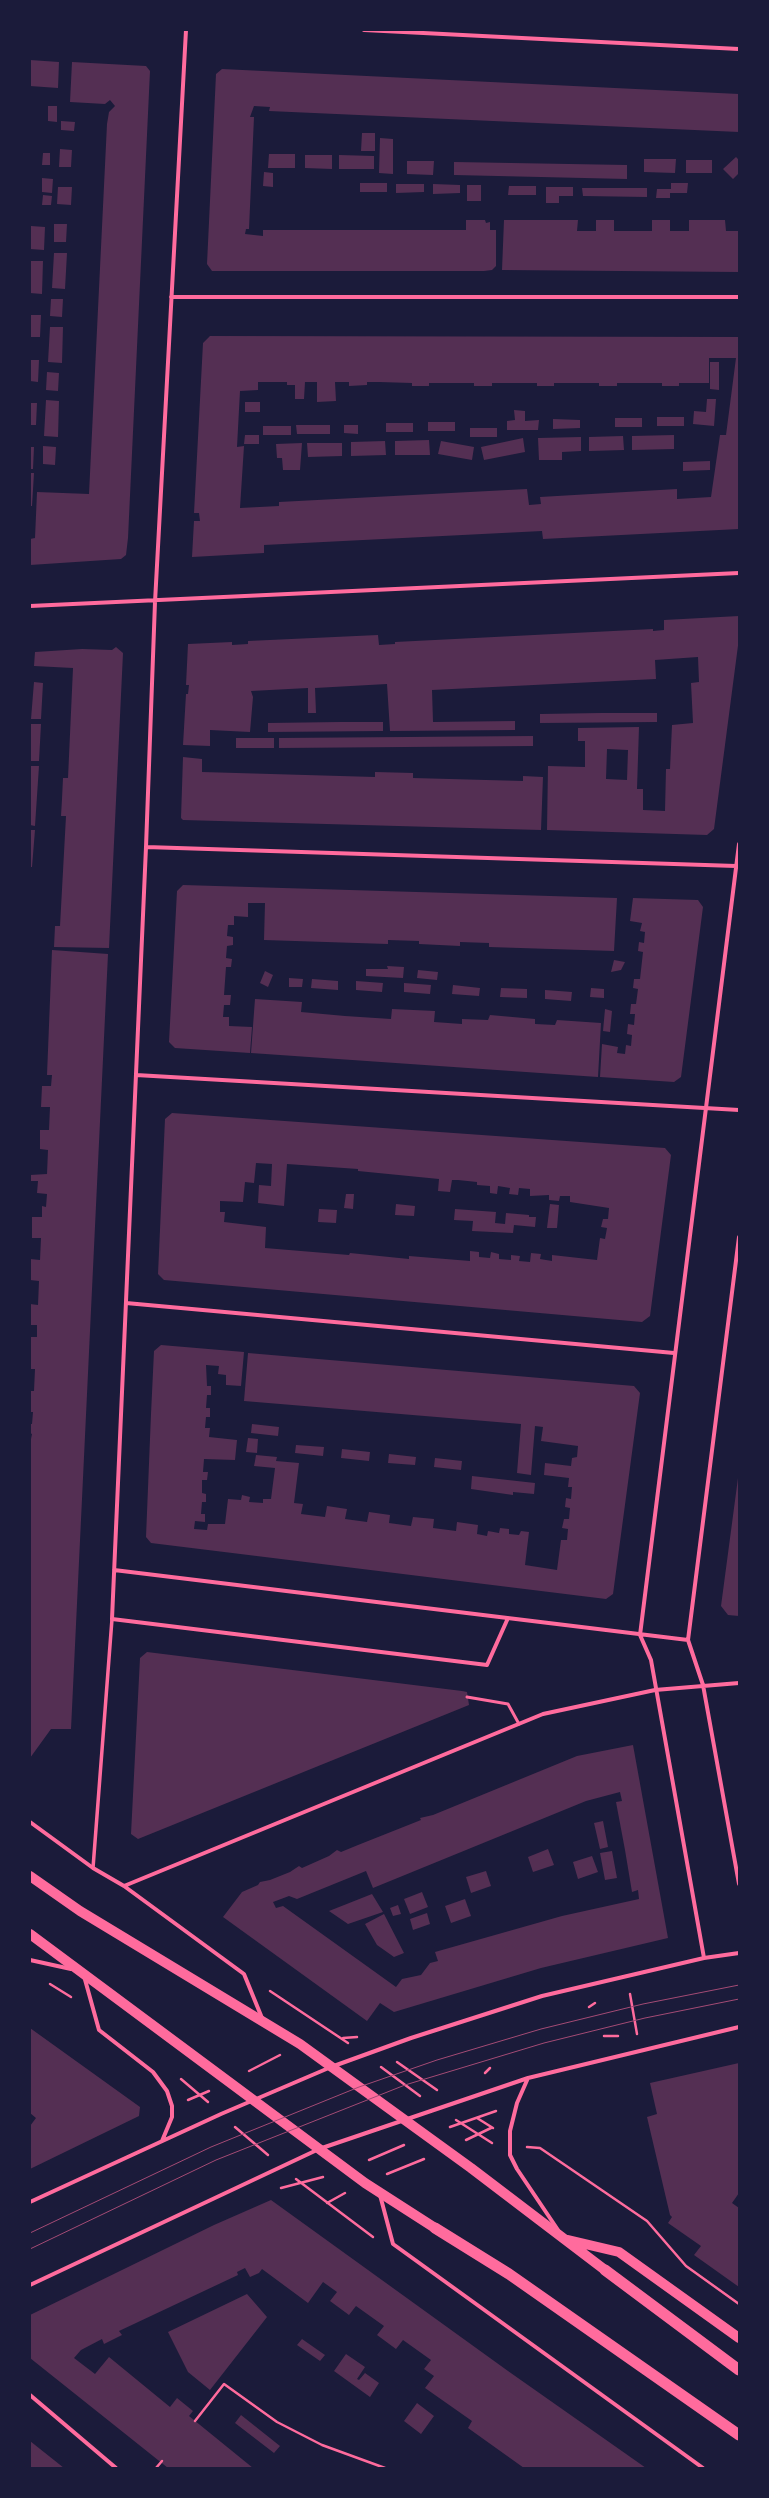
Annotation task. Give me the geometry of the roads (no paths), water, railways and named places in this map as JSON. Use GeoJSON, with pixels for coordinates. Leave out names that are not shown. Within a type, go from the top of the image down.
{"type":"FeatureCollection","features":[{"type":"Feature","properties":{"kind":"highway"},"geometry":{"type":"LineString","coordinates":[[435,2228],[509,2274],[738,2435]]}},
{"type":"Feature","properties":{"kind":"highway"},"geometry":{"type":"LineString","coordinates":[[605,2270],[739,2370]]}},
{"type":"Feature","properties":{"kind":"main road"},"geometry":{"type":"LineString","coordinates":[[30,1876],[80,1911],[300,2044],[605,2270]]}},
{"type":"Feature","properties":{"kind":"main road"},"geometry":{"type":"LineString","coordinates":[[30,1934],[83,1971],[228,2082],[255,2100],[365,2183],[435,2228]]}},
{"type":"Feature","properties":{"kind":"main road"},"geometry":{"type":"LineString","coordinates":[[564,2239],[619,2252],[739,2338]]}},
{"type":"Feature","properties":{"kind":"street"},"geometry":{"type":"LineString","coordinates":[[93,1868],[112,1619],[146,847],[155,602],[186,30]]}},
{"type":"Feature","properties":{"kind":"street"},"geometry":{"type":"LineString","coordinates":[[364,30],[739,49]]}},
{"type":"Feature","properties":{"kind":"street"},"geometry":{"type":"LineString","coordinates":[[171,297],[739,297]]}},
{"type":"Feature","properties":{"kind":"street"},"geometry":{"type":"LineString","coordinates":[[30,606],[155,602],[739,573]]}},
{"type":"Feature","properties":{"kind":"street"},"geometry":{"type":"LineString","coordinates":[[704,1958],[650,1660],[640,1635],[739,844]]}},
{"type":"Feature","properties":{"kind":"street"},"geometry":{"type":"LineString","coordinates":[[146,847],[736,866]]}},
{"type":"Feature","properties":{"kind":"street"},"geometry":{"type":"LineString","coordinates":[[136,1075],[739,1110]]}},
{"type":"Feature","properties":{"kind":"street"},"geometry":{"type":"LineString","coordinates":[[739,1236],[688,1640],[703,1685],[739,1884]]}},
{"type":"Feature","properties":{"kind":"street"},"geometry":{"type":"LineString","coordinates":[[126,1303],[674,1354]]}},
{"type":"Feature","properties":{"kind":"street"},"geometry":{"type":"LineString","coordinates":[[114,1570],[688,1640]]}},
{"type":"Feature","properties":{"kind":"street"},"geometry":{"type":"LineString","coordinates":[[112,1619],[487,1664],[508,1618]]}},
{"type":"Feature","properties":{"kind":"street"},"geometry":{"type":"LineString","coordinates":[[124,1886],[543,1714],[655,1690],[739,1683]]}},
{"type":"Feature","properties":{"kind":"street"},"geometry":{"type":"LineString","coordinates":[[30,1822],[93,1868],[124,1886],[244,1974],[264,2022]]}},
{"type":"Feature","properties":{"kind":"street"},"geometry":{"type":"LineString","coordinates":[[30,2202],[161,2141],[330,2067],[476,2015],[542,1996],[626,1976],[704,1958],[739,1953]]}},
{"type":"Feature","properties":{"kind":"street"},"geometry":{"type":"LineString","coordinates":[[30,1960],[83,1971],[99,2030],[153,2072],[164,2085],[172,2106],[170,2123],[161,2141]]}},
{"type":"Feature","properties":{"kind":"street"},"geometry":{"type":"LineString","coordinates":[[30,2285],[318,2148],[528,2078],[739,2027]]}},
{"type":"Feature","properties":{"kind":"street"},"geometry":{"type":"LineString","coordinates":[[528,2078],[517,2103],[510,2131],[510,2155],[517,2170],[564,2239]]}},
{"type":"Feature","properties":{"kind":"street"},"geometry":{"type":"LineString","coordinates":[[380,2193],[393,2244],[703,2468]]}},
{"type":"Feature","properties":{"kind":"street"},"geometry":{"type":"LineString","coordinates":[[30,2396],[116,2468]]}},
{"type":"Feature","properties":{"kind":"lane"},"geometry":{"type":"LineString","coordinates":[[468,1697],[508,1704],[519,1724]]}},
{"type":"Feature","properties":{"kind":"tram line"},"geometry":{"type":"LineString","coordinates":[[30,2233],[211,2147],[359,2087],[437,2060],[541,2029],[643,2004],[739,1985]]}},
{"type":"Feature","properties":{"kind":"tram line"},"geometry":{"type":"LineString","coordinates":[[30,2249],[216,2160],[405,2085],[544,2043],[645,2018],[739,1999]]}}]}
